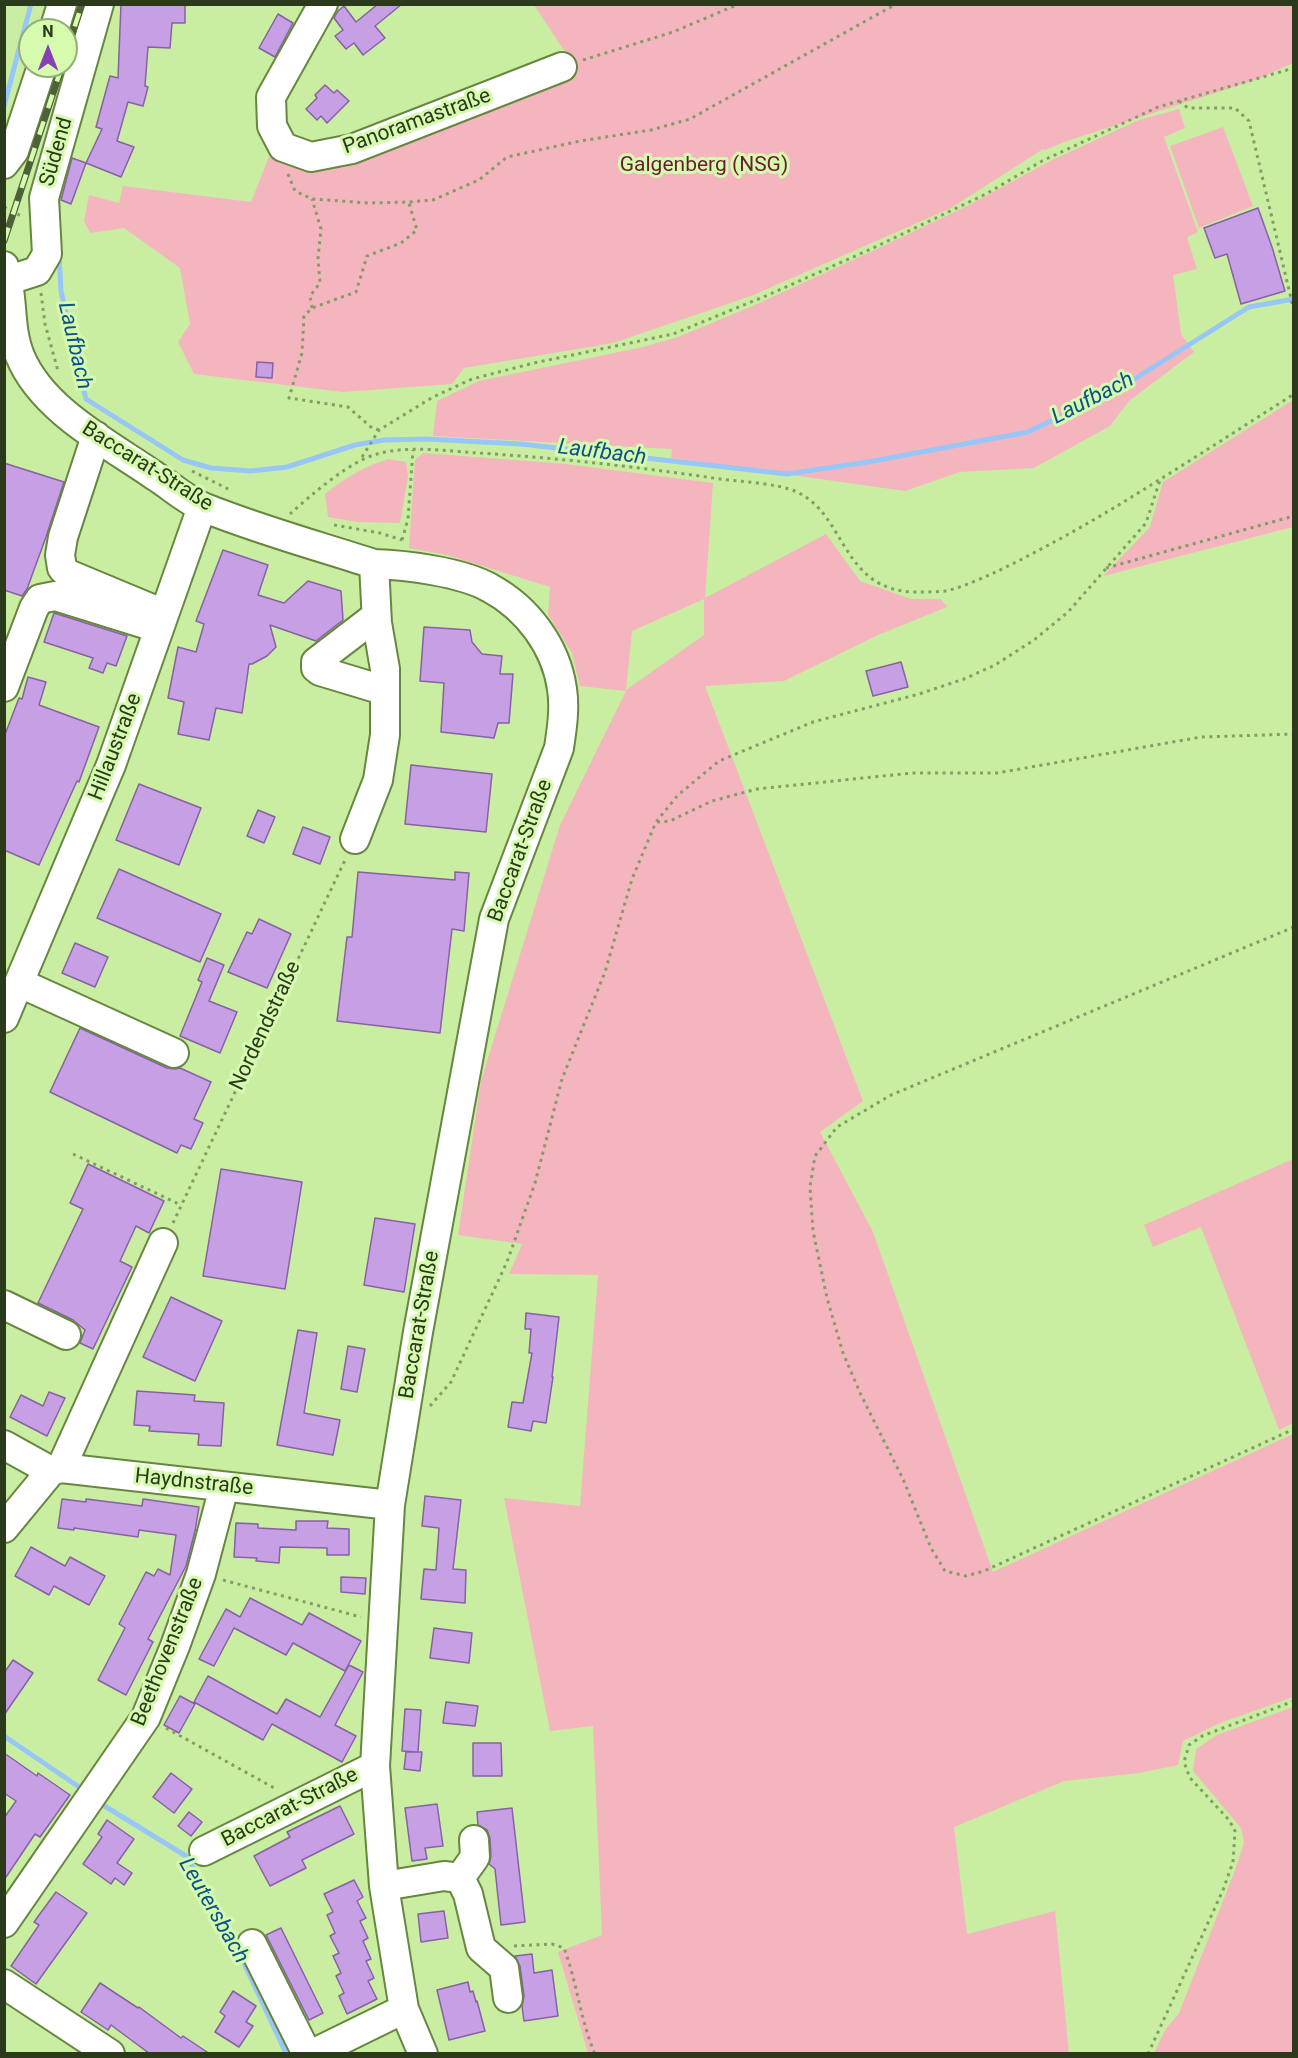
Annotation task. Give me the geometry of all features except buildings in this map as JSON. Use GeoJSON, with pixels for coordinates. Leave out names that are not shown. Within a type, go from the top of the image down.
{"type":"FeatureCollection","features":[{"type":"Feature","properties":{"kind":"street","name":"Südend"},"geometry":{"type":"LineString","coordinates":[[37,271],[47,254],[44,198],[99,4]]}},
{"type":"Feature","properties":{"kind":"street"},"geometry":{"type":"LineString","coordinates":[[283,147],[272,126],[271,97],[323,4]]}},
{"type":"Feature","properties":{"kind":"street","name":"Panoramastraße"},"geometry":{"type":"LineString","coordinates":[[283,147],[311,157],[352,149],[562,67]]}},
{"type":"Feature","properties":{"kind":"street"},"geometry":{"type":"LineString","coordinates":[[4,164],[14,151],[38,78]]}},
{"type":"Feature","properties":{"kind":"street"},"geometry":{"type":"LineString","coordinates":[[7,273],[37,271]]}},
{"type":"Feature","properties":{"kind":"street","name":"Baccarat-Straße"},"geometry":{"type":"LineString","coordinates":[[7,273],[12,321],[12,359],[33,378],[52,402],[96,436],[202,507],[374,564],[398,565],[461,577],[489,587],[510,602],[537,628],[550,648],[562,688],[563,707],[558,748],[494,920],[418,1332],[390,1505],[375,1766],[384,1886],[404,2009],[423,2054]]}},
{"type":"Feature","properties":{"kind":"street"},"geometry":{"type":"LineString","coordinates":[[96,436],[63,537],[60,555],[62,568],[68,574],[162,621]]}},
{"type":"Feature","properties":{"kind":"street","name":"Hillaustraße"},"geometry":{"type":"LineString","coordinates":[[4,1018],[111,765],[202,507]]}},
{"type":"Feature","properties":{"kind":"street"},"geometry":{"type":"LineString","coordinates":[[355,839],[378,780],[386,735],[386,669],[376,616],[374,564]]}},
{"type":"Feature","properties":{"kind":"street"},"geometry":{"type":"LineString","coordinates":[[4,687],[34,608],[40,599],[55,596],[162,621]]}},
{"type":"Feature","properties":{"kind":"street"},"geometry":{"type":"LineString","coordinates":[[373,687],[320,671],[316,668],[316,662],[376,616]]}},
{"type":"Feature","properties":{"kind":"street"},"geometry":{"type":"LineString","coordinates":[[20,983],[174,1053]]}},
{"type":"Feature","properties":{"kind":"street"},"geometry":{"type":"LineString","coordinates":[[4,1528],[56,1470],[163,1243]]}},
{"type":"Feature","properties":{"kind":"street"},"geometry":{"type":"LineString","coordinates":[[4,1305],[66,1335]]}},
{"type":"Feature","properties":{"kind":"street","name":"Haydnstraße"},"geometry":{"type":"LineString","coordinates":[[4,1445],[56,1470],[390,1505]]}},
{"type":"Feature","properties":{"kind":"street","name":"Beethovenstraße"},"geometry":{"type":"LineString","coordinates":[[4,1923],[146,1717],[201,1574],[224,1487]]}},
{"type":"Feature","properties":{"kind":"street","name":"Baccarat-Straße"},"geometry":{"type":"LineString","coordinates":[[204,1851],[375,1766]]}},
{"type":"Feature","properties":{"kind":"street"},"geometry":{"type":"LineString","coordinates":[[460,1878],[475,1857],[474,1840]]}},
{"type":"Feature","properties":{"kind":"street"},"geometry":{"type":"LineString","coordinates":[[384,1886],[444,1876],[460,1878],[502,1961],[508,1998]]}},
{"type":"Feature","properties":{"kind":"street"},"geometry":{"type":"LineString","coordinates":[[252,1944],[307,2054]]}},
{"type":"Feature","properties":{"kind":"street"},"geometry":{"type":"LineString","coordinates":[[4,1984],[110,2054]]}},
{"type":"Feature","properties":{"kind":"street"},"geometry":{"type":"LineString","coordinates":[[312,2054],[404,2009]]}},
{"type":"Feature","properties":{"kind":"path"},"geometry":{"type":"LineString","coordinates":[[562,67],[674,32],[739,4]]}},
{"type":"Feature","properties":{"kind":"path"},"geometry":{"type":"LineString","coordinates":[[283,147],[288,176],[295,191],[312,199],[369,203],[433,200],[479,180],[507,157],[580,141],[651,130],[690,118],[896,4]]}},
{"type":"Feature","properties":{"kind":"path"},"geometry":{"type":"LineString","coordinates":[[361,459],[379,430],[433,397],[472,379],[534,363],[673,334],[758,300],[871,249],[986,194],[1052,156],[1158,107],[1293,68]]}},
{"type":"Feature","properties":{"kind":"path"},"geometry":{"type":"LineString","coordinates":[[1179,101],[1188,108],[1234,108],[1249,121],[1293,311]]}},
{"type":"Feature","properties":{"kind":"path"},"geometry":{"type":"LineString","coordinates":[[312,199],[321,229],[318,258],[320,283],[310,296],[312,308]]}},
{"type":"Feature","properties":{"kind":"path"},"geometry":{"type":"LineString","coordinates":[[379,430],[372,428],[348,407],[289,398],[302,353],[304,316],[312,308],[356,292],[367,256],[401,243],[417,230],[409,202]]}},
{"type":"Feature","properties":{"kind":"path"},"geometry":{"type":"LineString","coordinates":[[37,271],[45,324],[60,380]]}},
{"type":"Feature","properties":{"kind":"path"},"geometry":{"type":"LineString","coordinates":[[300,518],[288,515],[361,459],[380,453],[413,450],[542,457],[651,468],[798,492],[818,508],[863,572],[895,590],[946,591],[977,580],[1059,540],[1160,480],[1293,394]]}},
{"type":"Feature","properties":{"kind":"path"},"geometry":{"type":"LineString","coordinates":[[323,524],[380,533],[402,540],[408,519],[413,450]]}},
{"type":"Feature","properties":{"kind":"path"},"geometry":{"type":"LineString","coordinates":[[189,470],[240,496]]}},
{"type":"Feature","properties":{"kind":"path"},"geometry":{"type":"LineString","coordinates":[[429,1406],[451,1382],[507,1262],[535,1183],[562,1079],[605,972],[632,879],[656,822],[678,795],[719,761],[813,722],[964,679],[995,665],[1034,640],[1068,612],[1146,523],[1160,480]]}},
{"type":"Feature","properties":{"kind":"path"},"geometry":{"type":"LineString","coordinates":[[1104,569],[1293,516]]}},
{"type":"Feature","properties":{"kind":"path"},"geometry":{"type":"LineString","coordinates":[[656,822],[670,821],[712,801],[757,789],[912,773],[997,773],[1201,737],[1293,734]]}},
{"type":"Feature","properties":{"kind":"path","name":"Nordendstraße"},"geometry":{"type":"LineString","coordinates":[[163,1243],[355,839]]}},
{"type":"Feature","properties":{"kind":"path"},"geometry":{"type":"LineString","coordinates":[[1293,927],[891,1095],[837,1127],[815,1156],[810,1186],[813,1231],[827,1298],[843,1353],[861,1395],[903,1479],[931,1548],[945,1571],[966,1576],[984,1571],[1293,1429]]}},
{"type":"Feature","properties":{"kind":"path"},"geometry":{"type":"LineString","coordinates":[[73,1154],[181,1205]]}},
{"type":"Feature","properties":{"kind":"path"},"geometry":{"type":"LineString","coordinates":[[201,1574],[383,1623]]}},
{"type":"Feature","properties":{"kind":"path"},"geometry":{"type":"LineString","coordinates":[[1148,2054],[1223,1890],[1233,1862],[1235,1831],[1229,1820],[1191,1778],[1184,1762],[1190,1745],[1202,1736],[1293,1701]]}},
{"type":"Feature","properties":{"kind":"path"},"geometry":{"type":"LineString","coordinates":[[146,1717],[300,1803]]}},
{"type":"Feature","properties":{"kind":"path"},"geometry":{"type":"LineString","coordinates":[[502,1961],[552,1944],[564,1948],[571,1967],[585,2031],[595,2054]]}},
{"type":"Feature","properties":{"kind":"green space","name":"Galgenberg (NSG)"},"geometry":{"type":"Polygon","coordinates":[[[534,5],[1293,5],[1293,63],[1258,79],[1043,149],[951,208],[751,296],[613,343],[464,368],[452,384],[343,392],[194,374],[178,342],[190,324],[180,268],[124,228],[90,233],[84,221],[89,195],[119,203],[123,186],[251,202],[271,152],[309,157],[575,67],[534,5]]]}},
{"type":"Feature","properties":{"kind":"green space"},"geometry":{"type":"Polygon","coordinates":[[[1179,109],[1185,128],[1164,137],[1198,232],[1187,237],[1197,269],[1173,275],[1181,334],[1194,352],[1129,401],[1110,426],[1034,468],[960,472],[905,491],[671,458],[672,449],[433,436],[437,401],[479,381],[643,347],[678,337],[748,308],[879,248],[969,205],[1050,161],[1139,120],[1179,109]]]}},
{"type":"Feature","properties":{"kind":"green space"},"geometry":{"type":"Polygon","coordinates":[[[1223,127],[1253,206],[1199,228],[1170,146],[1223,127]]]}},
{"type":"Feature","properties":{"kind":"green space"},"geometry":{"type":"Polygon","coordinates":[[[1293,400],[1293,527],[1103,576],[1150,527],[1163,482],[1293,400]]]}},
{"type":"Feature","properties":{"kind":"green space"},"geometry":{"type":"Polygon","coordinates":[[[423,453],[566,464],[713,483],[705,598],[826,534],[860,581],[911,599],[941,599],[947,607],[878,635],[784,681],[705,686],[863,1101],[820,1132],[873,1232],[993,1572],[1293,1434],[1293,1697],[1220,1723],[1183,1741],[1178,1765],[1139,1773],[1064,1781],[954,1827],[967,1934],[1055,1911],[1069,2053],[588,2053],[558,1952],[602,1935],[593,1726],[550,1731],[504,1498],[580,1506],[598,1275],[509,1274],[522,1244],[458,1235],[481,1081],[560,825],[626,691],[580,686],[572,653],[548,614],[550,587],[447,555],[409,548],[415,460],[423,453]],[[704,599],[632,631],[626,690],[704,635],[704,599]]]}},
{"type":"Feature","properties":{"kind":"green space"},"geometry":{"type":"Polygon","coordinates":[[[388,459],[406,462],[408,477],[400,523],[357,522],[328,517],[325,494],[355,473],[388,459]]]}},
{"type":"Feature","properties":{"kind":"green space"},"geometry":{"type":"Polygon","coordinates":[[[1293,1159],[1293,1423],[1279,1430],[1201,1227],[1153,1247],[1144,1225],[1293,1159]]]}},
{"type":"Feature","properties":{"kind":"green space"},"geometry":{"type":"Polygon","coordinates":[[[1293,1707],[1293,2053],[1154,2053],[1165,2030],[1179,2013],[1244,1843],[1241,1828],[1193,1771],[1196,1749],[1217,1735],[1293,1707]]]}},
{"type":"Feature","properties":{"kind":"waterway","name":"Laufbach"},"geometry":{"type":"LineString","coordinates":[[4,106],[31,4]]}},
{"type":"Feature","properties":{"kind":"waterway","name":"Laufbach"},"geometry":{"type":"LineString","coordinates":[[59,255],[61,291],[86,399],[183,460],[211,468],[251,471],[287,467],[355,445],[384,440],[426,439],[521,444],[787,474],[868,462],[1028,432],[1128,383],[1249,307],[1294,299]]}},
{"type":"Feature","properties":{"kind":"waterway","name":"Leutersbach"},"geometry":{"type":"LineString","coordinates":[[4,1736],[79,1787]]}},
{"type":"Feature","properties":{"kind":"waterway","name":"Leutersbach"},"geometry":{"type":"LineString","coordinates":[[103,1805],[186,1856],[235,1944],[285,2051]]}},
{"type":"Feature","properties":{"kind":"railway"},"geometry":{"type":"LineString","coordinates":[[77,18],[82,4]]}},
{"type":"Feature","properties":{"kind":"railway"},"geometry":{"type":"LineString","coordinates":[[4,241],[58,78]]}}]}
